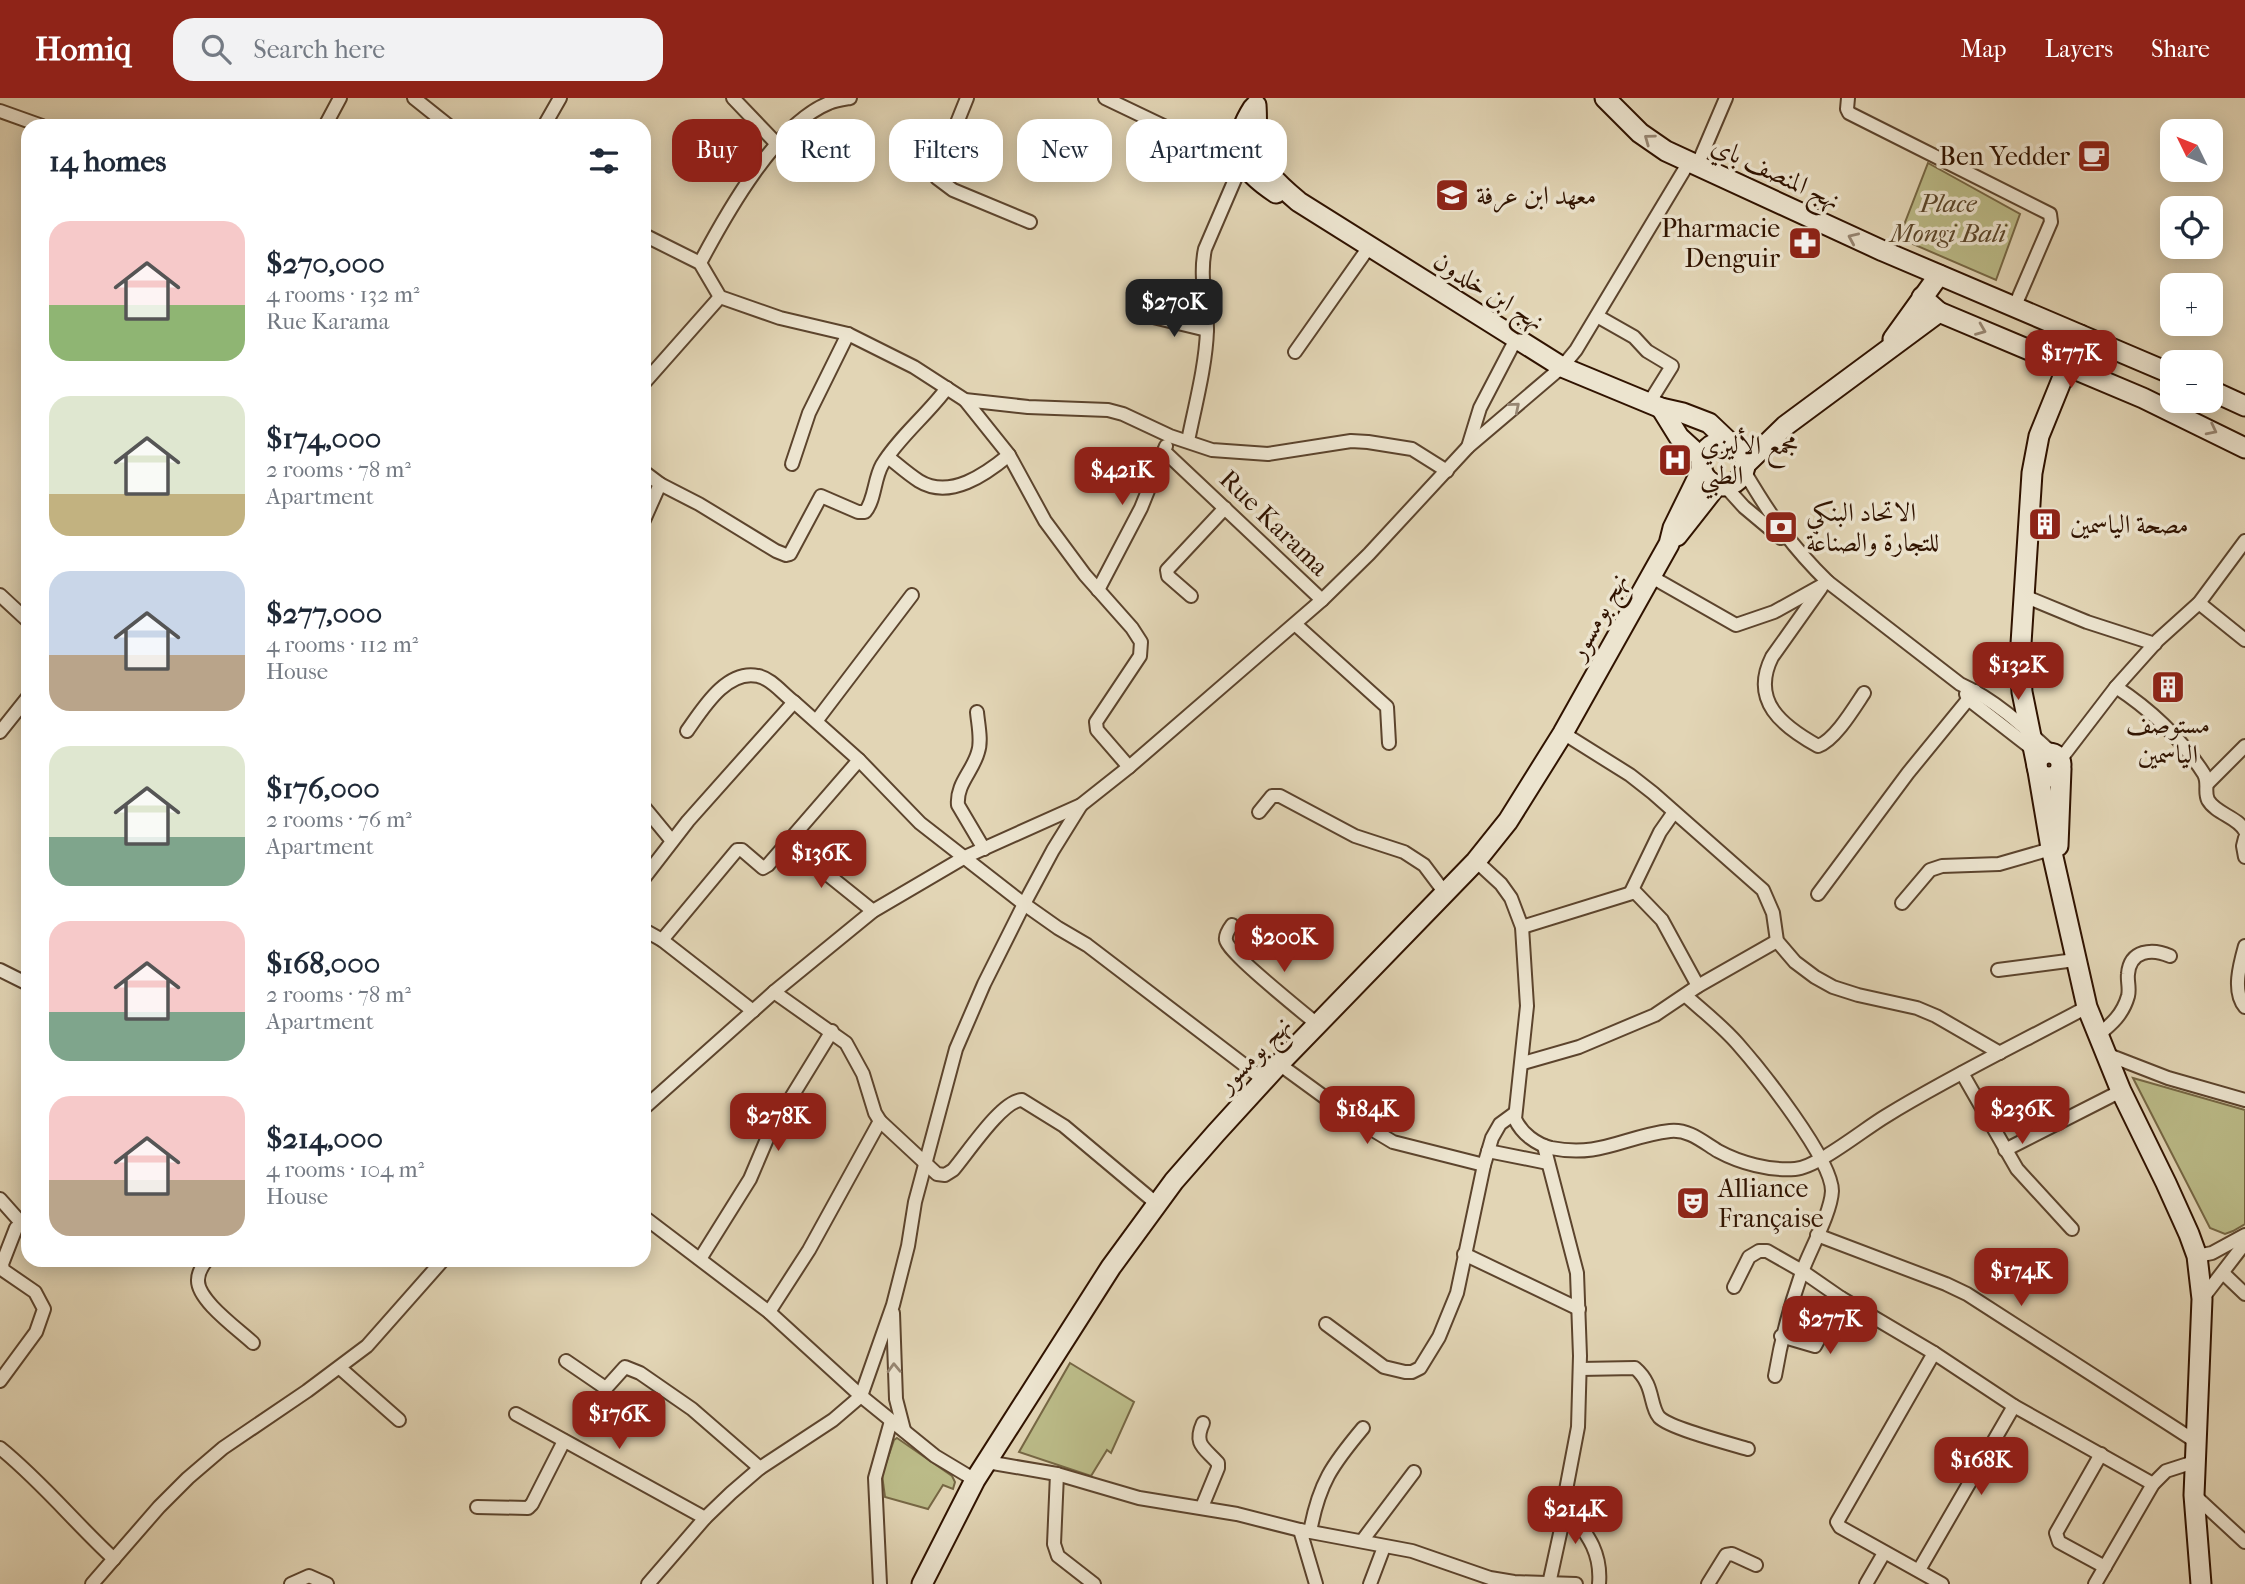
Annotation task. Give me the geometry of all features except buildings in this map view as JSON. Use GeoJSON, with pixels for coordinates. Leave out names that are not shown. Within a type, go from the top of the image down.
{"type":"FeatureCollection","features":[{"type":"Feature","properties":{"kind":"main road","name":"نهج المنصف باي"},"geometry":{"type":"LineString","coordinates":[[1605,98],[1640,134],[1666,151],[1800,214],[2160,369]]}},
{"type":"Feature","properties":{"kind":"main road"},"geometry":{"type":"LineString","coordinates":[[1248,119],[1257,101]]}},
{"type":"Feature","properties":{"kind":"main road","name":"نهج ابن خلدون"},"geometry":{"type":"LineString","coordinates":[[1277,182],[1298,202],[1562,367],[1655,406],[1709,423],[1731,442]]}},
{"type":"Feature","properties":{"kind":"main road","name":"نهج بومسور"},"geometry":{"type":"LineString","coordinates":[[1881,356],[1939,275]]}},
{"type":"Feature","properties":{"kind":"main road"},"geometry":{"type":"LineString","coordinates":[[1922,297],[1939,312],[2143,398],[2245,448]]}},
{"type":"Feature","properties":{"kind":"main road","name":"نهج بومسور"},"geometry":{"type":"LineString","coordinates":[[922,1584],[975,1480],[1111,1266],[1198,1152],[1476,860],[1508,821],[1563,733],[1669,544],[1721,486],[1732,484],[1785,426],[1939,312]]}},
{"type":"Feature","properties":{"kind":"main road"},"geometry":{"type":"LineString","coordinates":[[2080,335],[2039,436],[2032,473],[2020,659],[2022,692],[2044,758],[2058,875],[2087,1006],[2121,1091],[2172,1196],[2197,1256],[2202,1299],[2193,1495],[2201,1584]]}},
{"type":"Feature","properties":{"kind":"main road"},"geometry":{"type":"LineString","coordinates":[[2223,396],[2245,406]]}},
{"type":"Feature","properties":{"kind":"main road"},"geometry":{"type":"LineString","coordinates":[[1655,406],[1702,464],[1710,482],[1721,486]]}},
{"type":"Feature","properties":{"kind":"main road","name":"نهج بومسور"},"geometry":{"type":"LineString","coordinates":[[1669,544],[1673,528],[1712,444],[1731,442],[1785,426]]}},
{"type":"Feature","properties":{"kind":"main road"},"geometry":{"type":"LineString","coordinates":[[1731,442],[1740,448],[1745,467]]}},
{"type":"Feature","properties":{"kind":"street"},"geometry":{"type":"LineString","coordinates":[[330,119],[340,98]]}},
{"type":"Feature","properties":{"kind":"street"},"geometry":{"type":"LineString","coordinates":[[414,98],[440,119]]}},
{"type":"Feature","properties":{"kind":"street"},"geometry":{"type":"LineString","coordinates":[[548,119],[560,98]]}},
{"type":"Feature","properties":{"kind":"street"},"geometry":{"type":"LineString","coordinates":[[733,98],[776,143]]}},
{"type":"Feature","properties":{"kind":"street"},"geometry":{"type":"LineString","coordinates":[[805,119],[830,102],[850,98]]}},
{"type":"Feature","properties":{"kind":"street"},"geometry":{"type":"LineString","coordinates":[[967,98],[937,178],[953,190],[1030,222]]}},
{"type":"Feature","properties":{"kind":"street","name":"نهج ابن خلدون"},"geometry":{"type":"LineString","coordinates":[[1105,98],[1149,119]]}},
{"type":"Feature","properties":{"kind":"street"},"geometry":{"type":"LineString","coordinates":[[651,1102],[774,992],[873,911],[965,857],[1082,805],[1322,600],[1369,554],[1468,447],[1562,367],[1577,350],[1693,164],[1726,98]]}},
{"type":"Feature","properties":{"kind":"street"},"geometry":{"type":"LineString","coordinates":[[1848,98],[1849,113],[2050,214],[2051,222],[2014,308]]}},
{"type":"Feature","properties":{"kind":"street"},"geometry":{"type":"LineString","coordinates":[[0,111],[22,119]]}},
{"type":"Feature","properties":{"kind":"street"},"geometry":{"type":"LineString","coordinates":[[700,263],[750,177],[776,145]]}},
{"type":"Feature","properties":{"kind":"street"},"geometry":{"type":"LineString","coordinates":[[1188,441],[1207,330],[1202,260],[1237,182]]}},
{"type":"Feature","properties":{"kind":"street"},"geometry":{"type":"LineString","coordinates":[[651,238],[700,263],[720,297],[780,318],[848,334],[914,367],[965,400],[1009,455],[1045,521],[1141,642],[1140,656],[1096,722],[1097,730],[1129,767]]}},
{"type":"Feature","properties":{"kind":"street"},"geometry":{"type":"LineString","coordinates":[[1295,352],[1369,247]]}},
{"type":"Feature","properties":{"kind":"street"},"geometry":{"type":"LineString","coordinates":[[651,375],[720,297]]}},
{"type":"Feature","properties":{"kind":"street"},"geometry":{"type":"LineString","coordinates":[[1149,316],[1207,330]]}},
{"type":"Feature","properties":{"kind":"street"},"geometry":{"type":"LineString","coordinates":[[1597,316],[1634,337],[1647,351],[1672,366],[1655,406]]}},
{"type":"Feature","properties":{"kind":"street"},"geometry":{"type":"LineString","coordinates":[[792,464],[809,413],[848,334]]}},
{"type":"Feature","properties":{"kind":"street"},"geometry":{"type":"LineString","coordinates":[[1468,447],[1480,408],[1516,339]]}},
{"type":"Feature","properties":{"kind":"street"},"geometry":{"type":"LineString","coordinates":[[651,477],[786,555],[793,550],[821,496],[858,512],[865,512],[877,475],[888,457],[947,388]]}},
{"type":"Feature","properties":{"kind":"street"},"geometry":{"type":"LineString","coordinates":[[965,400],[1028,407],[1108,410],[1212,450],[1258,454],[1351,441],[1368,442],[1412,449],[1447,471]]}},
{"type":"Feature","properties":{"kind":"street"},"geometry":{"type":"LineString","coordinates":[[1098,590],[1141,508],[1170,436]]}},
{"type":"Feature","properties":{"kind":"street","name":"Rue Karama"},"geometry":{"type":"LineString","coordinates":[[1164,452],[1322,600]]}},
{"type":"Feature","properties":{"kind":"street"},"geometry":{"type":"LineString","coordinates":[[888,457],[920,482],[941,488],[963,483],[985,473],[1009,455]]}},
{"type":"Feature","properties":{"kind":"street"},"geometry":{"type":"LineString","coordinates":[[1745,467],[1768,511],[1793,546],[1826,583],[1960,684],[2044,758]]}},
{"type":"Feature","properties":{"kind":"street"},"geometry":{"type":"LineString","coordinates":[[651,504],[660,484]]}},
{"type":"Feature","properties":{"kind":"street"},"geometry":{"type":"LineString","coordinates":[[1721,486],[1793,546]]}},
{"type":"Feature","properties":{"kind":"street"},"geometry":{"type":"LineString","coordinates":[[1191,596],[1168,576],[1167,570],[1225,508]]}},
{"type":"Feature","properties":{"kind":"street"},"geometry":{"type":"LineString","coordinates":[[2044,758],[2116,687],[2155,643],[2199,603],[2245,541]]}},
{"type":"Feature","properties":{"kind":"street"},"geometry":{"type":"LineString","coordinates":[[1650,576],[1736,625],[1774,612],[1826,583]]}},
{"type":"Feature","properties":{"kind":"street"},"geometry":{"type":"LineString","coordinates":[[1826,583],[1772,657],[1766,669],[1763,691],[1775,715],[1818,746],[1834,734],[1864,692]]}},
{"type":"Feature","properties":{"kind":"street"},"geometry":{"type":"LineString","coordinates":[[817,720],[912,594]]}},
{"type":"Feature","properties":{"kind":"street"},"geometry":{"type":"LineString","coordinates":[[0,596],[21,615]]}},
{"type":"Feature","properties":{"kind":"street"},"geometry":{"type":"LineString","coordinates":[[2024,596],[2087,622],[2155,643]]}},
{"type":"Feature","properties":{"kind":"street"},"geometry":{"type":"LineString","coordinates":[[2199,603],[2245,640]]}},
{"type":"Feature","properties":{"kind":"street"},"geometry":{"type":"LineString","coordinates":[[1295,624],[1387,707],[1389,743]]}},
{"type":"Feature","properties":{"kind":"street"},"geometry":{"type":"LineString","coordinates":[[687,732],[708,701],[731,681],[745,676],[761,676],[817,720],[912,816],[1024,904],[1087,945],[1264,1080]]}},
{"type":"Feature","properties":{"kind":"street"},"geometry":{"type":"LineString","coordinates":[[2116,687],[2144,706],[2180,741],[2208,783]]}},
{"type":"Feature","properties":{"kind":"street"},"geometry":{"type":"LineString","coordinates":[[1972,695],[2044,758]]}},
{"type":"Feature","properties":{"kind":"street"},"geometry":{"type":"LineString","coordinates":[[1818,894],[1908,774],[1972,695]]}},
{"type":"Feature","properties":{"kind":"street"},"geometry":{"type":"LineString","coordinates":[[651,869],[672,841],[794,702]]}},
{"type":"Feature","properties":{"kind":"street"},"geometry":{"type":"LineString","coordinates":[[0,732],[21,706]]}},
{"type":"Feature","properties":{"kind":"street"},"geometry":{"type":"LineString","coordinates":[[977,712],[979,751],[957,797],[958,805],[984,849]]}},
{"type":"Feature","properties":{"kind":"street"},"geometry":{"type":"LineString","coordinates":[[1563,733],[1630,775],[1763,890],[1773,913],[1777,941],[1795,962],[1833,987],[1917,1008],[1936,1016],[2000,1053]]}},
{"type":"Feature","properties":{"kind":"street"},"geometry":{"type":"LineString","coordinates":[[2245,746],[2208,783],[2206,793],[2210,802],[2241,824],[2245,831]]}},
{"type":"Feature","properties":{"kind":"street"},"geometry":{"type":"LineString","coordinates":[[662,940],[737,850],[742,850],[765,868],[859,760]]}},
{"type":"Feature","properties":{"kind":"street"},"geometry":{"type":"LineString","coordinates":[[1259,812],[1272,796],[1280,796],[1355,836],[1404,852],[1424,865],[1445,893]]}},
{"type":"Feature","properties":{"kind":"street"},"geometry":{"type":"LineString","coordinates":[[648,1584],[705,1518],[760,1468],[833,1420],[860,1396],[893,1305],[925,1164],[956,1049],[984,984],[1024,904],[1053,850],[1082,805]]}},
{"type":"Feature","properties":{"kind":"street"},"geometry":{"type":"LineString","coordinates":[[1631,892],[1660,832],[1674,812]]}},
{"type":"Feature","properties":{"kind":"street"},"geometry":{"type":"LineString","coordinates":[[651,816],[672,841]]}},
{"type":"Feature","properties":{"kind":"street"},"geometry":{"type":"LineString","coordinates":[[2245,838],[2245,857]]}},
{"type":"Feature","properties":{"kind":"street"},"geometry":{"type":"LineString","coordinates":[[783,847],[822,870],[873,911]]}},
{"type":"Feature","properties":{"kind":"street"},"geometry":{"type":"LineString","coordinates":[[1902,903],[1930,870],[1942,866],[1999,864],[2054,848]]}},
{"type":"Feature","properties":{"kind":"street"},"geometry":{"type":"LineString","coordinates":[[1476,860],[1502,884],[1511,898],[1522,928],[1527,1006],[1523,1063],[1515,1113],[1517,1124],[1524,1132],[1544,1146],[1574,1152],[1591,1151],[1678,1130],[1738,1160],[1795,1169],[1821,1160],[1885,1116],[2087,1006]]}},
{"type":"Feature","properties":{"kind":"street"},"geometry":{"type":"LineString","coordinates":[[1522,928],[1631,892],[1639,895],[1662,920],[1698,986]]}},
{"type":"Feature","properties":{"kind":"street"},"geometry":{"type":"LineString","coordinates":[[1232,925],[1226,936],[1227,944],[1318,1025]]}},
{"type":"Feature","properties":{"kind":"street"},"geometry":{"type":"LineString","coordinates":[[651,934],[753,1011]]}},
{"type":"Feature","properties":{"kind":"street"},"geometry":{"type":"LineString","coordinates":[[1523,1063],[1579,1046],[1655,1015],[1698,986],[1777,941]]}},
{"type":"Feature","properties":{"kind":"street"},"geometry":{"type":"LineString","coordinates":[[2098,1035],[2118,1018],[2123,1009],[2129,993],[2129,967],[2135,958],[2144,951],[2152,950],[2170,956]]}},
{"type":"Feature","properties":{"kind":"street"},"geometry":{"type":"LineString","coordinates":[[2244,950],[2237,992],[2245,1007]]}},
{"type":"Feature","properties":{"kind":"street"},"geometry":{"type":"LineString","coordinates":[[1997,970],[2075,960]]}},
{"type":"Feature","properties":{"kind":"street"},"geometry":{"type":"LineString","coordinates":[[0,971],[21,981]]}},
{"type":"Feature","properties":{"kind":"street"},"geometry":{"type":"LineString","coordinates":[[774,992],[846,1043],[863,1074],[880,1121],[937,1174],[945,1175],[953,1170],[1000,1113],[1015,1100],[1022,1100],[1064,1126],[1157,1203]]}},
{"type":"Feature","properties":{"kind":"street"},"geometry":{"type":"LineString","coordinates":[[1686,996],[1751,1059],[1821,1160],[1832,1192],[1802,1271],[1782,1336],[1775,1376]]}},
{"type":"Feature","properties":{"kind":"street"},"geometry":{"type":"LineString","coordinates":[[700,1259],[737,1202],[770,1132],[832,1031]]}},
{"type":"Feature","properties":{"kind":"street"},"geometry":{"type":"LineString","coordinates":[[2106,1054],[2168,1078],[2245,1100]]}},
{"type":"Feature","properties":{"kind":"street"},"geometry":{"type":"LineString","coordinates":[[1279,1064],[1353,1118],[1393,1142],[1484,1165]]}},
{"type":"Feature","properties":{"kind":"street"},"geometry":{"type":"LineString","coordinates":[[1962,1073],[2005,1150],[2024,1177],[2072,1229]]}},
{"type":"Feature","properties":{"kind":"street"},"geometry":{"type":"LineString","coordinates":[[2005,1150],[2121,1091]]}},
{"type":"Feature","properties":{"kind":"street"},"geometry":{"type":"LineString","coordinates":[[1326,1324],[1384,1367],[1412,1372],[1428,1358],[1457,1293],[1488,1151],[1500,1124],[1515,1113]]}},
{"type":"Feature","properties":{"kind":"street"},"geometry":{"type":"LineString","coordinates":[[769,1312],[809,1250],[880,1121]]}},
{"type":"Feature","properties":{"kind":"street"},"geometry":{"type":"LineString","coordinates":[[1544,1146],[1577,1273],[1580,1369],[1578,1427],[1566,1490],[1566,1506],[1549,1583]]}},
{"type":"Feature","properties":{"kind":"street"},"geometry":{"type":"LineString","coordinates":[[1488,1151],[1548,1163]]}},
{"type":"Feature","properties":{"kind":"street"},"geometry":{"type":"LineString","coordinates":[[0,1199],[21,1224]]}},
{"type":"Feature","properties":{"kind":"street"},"geometry":{"type":"LineString","coordinates":[[651,1222],[769,1312],[891,1421],[935,1456],[975,1480]]}},
{"type":"Feature","properties":{"kind":"street"},"geometry":{"type":"LineString","coordinates":[[0,1235],[21,1227]]}},
{"type":"Feature","properties":{"kind":"street"},"geometry":{"type":"LineString","coordinates":[[0,1381],[36,1332],[44,1309],[35,1292],[3,1270],[2,1264],[21,1230]]}},
{"type":"Feature","properties":{"kind":"street"},"geometry":{"type":"LineString","coordinates":[[1817,1235],[1967,1294],[2195,1441]]}},
{"type":"Feature","properties":{"kind":"street"},"geometry":{"type":"LineString","coordinates":[[2197,1256],[2212,1253],[2245,1235]]}},
{"type":"Feature","properties":{"kind":"street"},"geometry":{"type":"LineString","coordinates":[[2202,1299],[2245,1243]]}},
{"type":"Feature","properties":{"kind":"street"},"geometry":{"type":"LineString","coordinates":[[1734,1287],[1749,1257],[1759,1251],[1767,1251],[1934,1353],[2014,1406],[2154,1484]]}},
{"type":"Feature","properties":{"kind":"street"},"geometry":{"type":"LineString","coordinates":[[1464,1254],[1578,1309]]}},
{"type":"Feature","properties":{"kind":"street"},"geometry":{"type":"LineString","coordinates":[[202,1267],[198,1282],[201,1294],[253,1343]]}},
{"type":"Feature","properties":{"kind":"street"},"geometry":{"type":"LineString","coordinates":[[111,1584],[97,1579],[159,1507],[223,1448],[340,1368],[383,1329],[437,1267]]}},
{"type":"Feature","properties":{"kind":"street"},"geometry":{"type":"LineString","coordinates":[[2223,1273],[2245,1294]]}},
{"type":"Feature","properties":{"kind":"street"},"geometry":{"type":"LineString","coordinates":[[1782,1336],[1815,1346],[1841,1298]]}},
{"type":"Feature","properties":{"kind":"street"},"geometry":{"type":"LineString","coordinates":[[893,1305],[896,1399],[905,1430]]}},
{"type":"Feature","properties":{"kind":"street"},"geometry":{"type":"LineString","coordinates":[[1934,1353],[1837,1519],[1840,1527],[1942,1584]]}},
{"type":"Feature","properties":{"kind":"street"},"geometry":{"type":"LineString","coordinates":[[566,1361],[604,1387],[625,1367],[640,1373],[692,1409],[760,1468]]}},
{"type":"Feature","properties":{"kind":"street"},"geometry":{"type":"LineString","coordinates":[[340,1368],[399,1420]]}},
{"type":"Feature","properties":{"kind":"street"},"geometry":{"type":"LineString","coordinates":[[1580,1369],[1635,1368],[1649,1387],[1661,1419],[1748,1449]]}},
{"type":"Feature","properties":{"kind":"street"},"geometry":{"type":"LineString","coordinates":[[1919,1570],[2014,1406]]}},
{"type":"Feature","properties":{"kind":"street"},"geometry":{"type":"LineString","coordinates":[[516,1414],[705,1518]]}},
{"type":"Feature","properties":{"kind":"street"},"geometry":{"type":"LineString","coordinates":[[880,1584],[875,1478],[891,1421]]}},
{"type":"Feature","properties":{"kind":"street"},"geometry":{"type":"LineString","coordinates":[[1202,1507],[1218,1468],[1218,1463],[1201,1444],[1198,1433],[1203,1423]]}},
{"type":"Feature","properties":{"kind":"street"},"geometry":{"type":"LineString","coordinates":[[1317,1584],[1305,1531],[1321,1487],[1335,1462],[1363,1428]]}},
{"type":"Feature","properties":{"kind":"street"},"geometry":{"type":"LineString","coordinates":[[477,1507],[522,1510],[528,1508],[564,1441]]}},
{"type":"Feature","properties":{"kind":"street"},"geometry":{"type":"LineString","coordinates":[[0,1448],[39,1483],[114,1559]]}},
{"type":"Feature","properties":{"kind":"street"},"geometry":{"type":"LineString","coordinates":[[2101,1454],[2056,1533],[2059,1542],[2105,1567]]}},
{"type":"Feature","properties":{"kind":"street"},"geometry":{"type":"LineString","coordinates":[[987,1461],[1057,1474],[1139,1498],[1202,1507],[1412,1552],[1490,1578],[1514,1582],[1576,1584]]}},
{"type":"Feature","properties":{"kind":"street"},"geometry":{"type":"LineString","coordinates":[[2095,1584],[2154,1484],[2166,1471],[2194,1462]]}},
{"type":"Feature","properties":{"kind":"street"},"geometry":{"type":"LineString","coordinates":[[1362,1541],[1414,1472]]}},
{"type":"Feature","properties":{"kind":"street"},"geometry":{"type":"LineString","coordinates":[[1057,1474],[1054,1544],[1056,1552],[1094,1584]]}},
{"type":"Feature","properties":{"kind":"street"},"geometry":{"type":"LineString","coordinates":[[2193,1495],[2245,1542]]}},
{"type":"Feature","properties":{"kind":"street"},"geometry":{"type":"LineString","coordinates":[[1566,1506],[1594,1548],[1599,1561],[1599,1584]]}},
{"type":"Feature","properties":{"kind":"street"},"geometry":{"type":"LineString","coordinates":[[1370,1584],[1384,1546]]}},
{"type":"Feature","properties":{"kind":"street"},"geometry":{"type":"LineString","coordinates":[[1866,1584],[1884,1553]]}},
{"type":"Feature","properties":{"kind":"street"},"geometry":{"type":"LineString","coordinates":[[1708,1584],[1726,1555],[1732,1554],[1756,1564]]}},
{"type":"Feature","properties":{"kind":"street"},"geometry":{"type":"LineString","coordinates":[[291,1584],[309,1576],[327,1584]]}},
{"type":"Feature","properties":{"kind":"green space","name":"Place Mongi Bali"},"geometry":{"type":"Polygon","coordinates":[[[1928,163],[2020,214],[1996,280],[1899,238],[1928,163]]]}},
{"type":"Feature","properties":{"kind":"green space"},"geometry":{"type":"Polygon","coordinates":[[[2133,1078],[2245,1110],[2245,1224],[2225,1234],[2210,1228],[2133,1078]]]}},
{"type":"Feature","properties":{"kind":"green space"},"geometry":{"type":"Polygon","coordinates":[[[1070,1363],[1134,1402],[1111,1453],[1107,1450],[1091,1476],[1019,1452],[1070,1363]]]}},
{"type":"Feature","properties":{"kind":"green space"},"geometry":{"type":"Polygon","coordinates":[[[897,1438],[952,1476],[955,1482],[953,1489],[943,1485],[928,1509],[885,1497],[882,1475],[897,1438]]]}},
{"type":"Feature","properties":{"kind":"place","name":"Ben Yedder"},"geometry":{"type":"Point","coordinates":[2094,156]}},
{"type":"Feature","properties":{"kind":"place","name":"معهد ابن عرفة"},"geometry":{"type":"Point","coordinates":[1452,195]}},
{"type":"Feature","properties":{"kind":"place","name":"Pharmacie Denguir"},"geometry":{"type":"Point","coordinates":[1805,243]}},
{"type":"Feature","properties":{"kind":"place","name":"مجمع الأليزي الطبي"},"geometry":{"type":"Point","coordinates":[1675,460]}},
{"type":"Feature","properties":{"kind":"place","name":"مصحة الياسمين"},"geometry":{"type":"Point","coordinates":[2045,524]}},
{"type":"Feature","properties":{"kind":"place","name":"الاتحاد البنكي للتجارة والصناعة"},"geometry":{"type":"Point","coordinates":[1781,527]}},
{"type":"Feature","properties":{"kind":"place","name":"مستوصف الياسمين"},"geometry":{"type":"Point","coordinates":[2168,687]}},
{"type":"Feature","properties":{"kind":"place","name":"Alliance Française"},"geometry":{"type":"Point","coordinates":[1693,1203]}}]}
